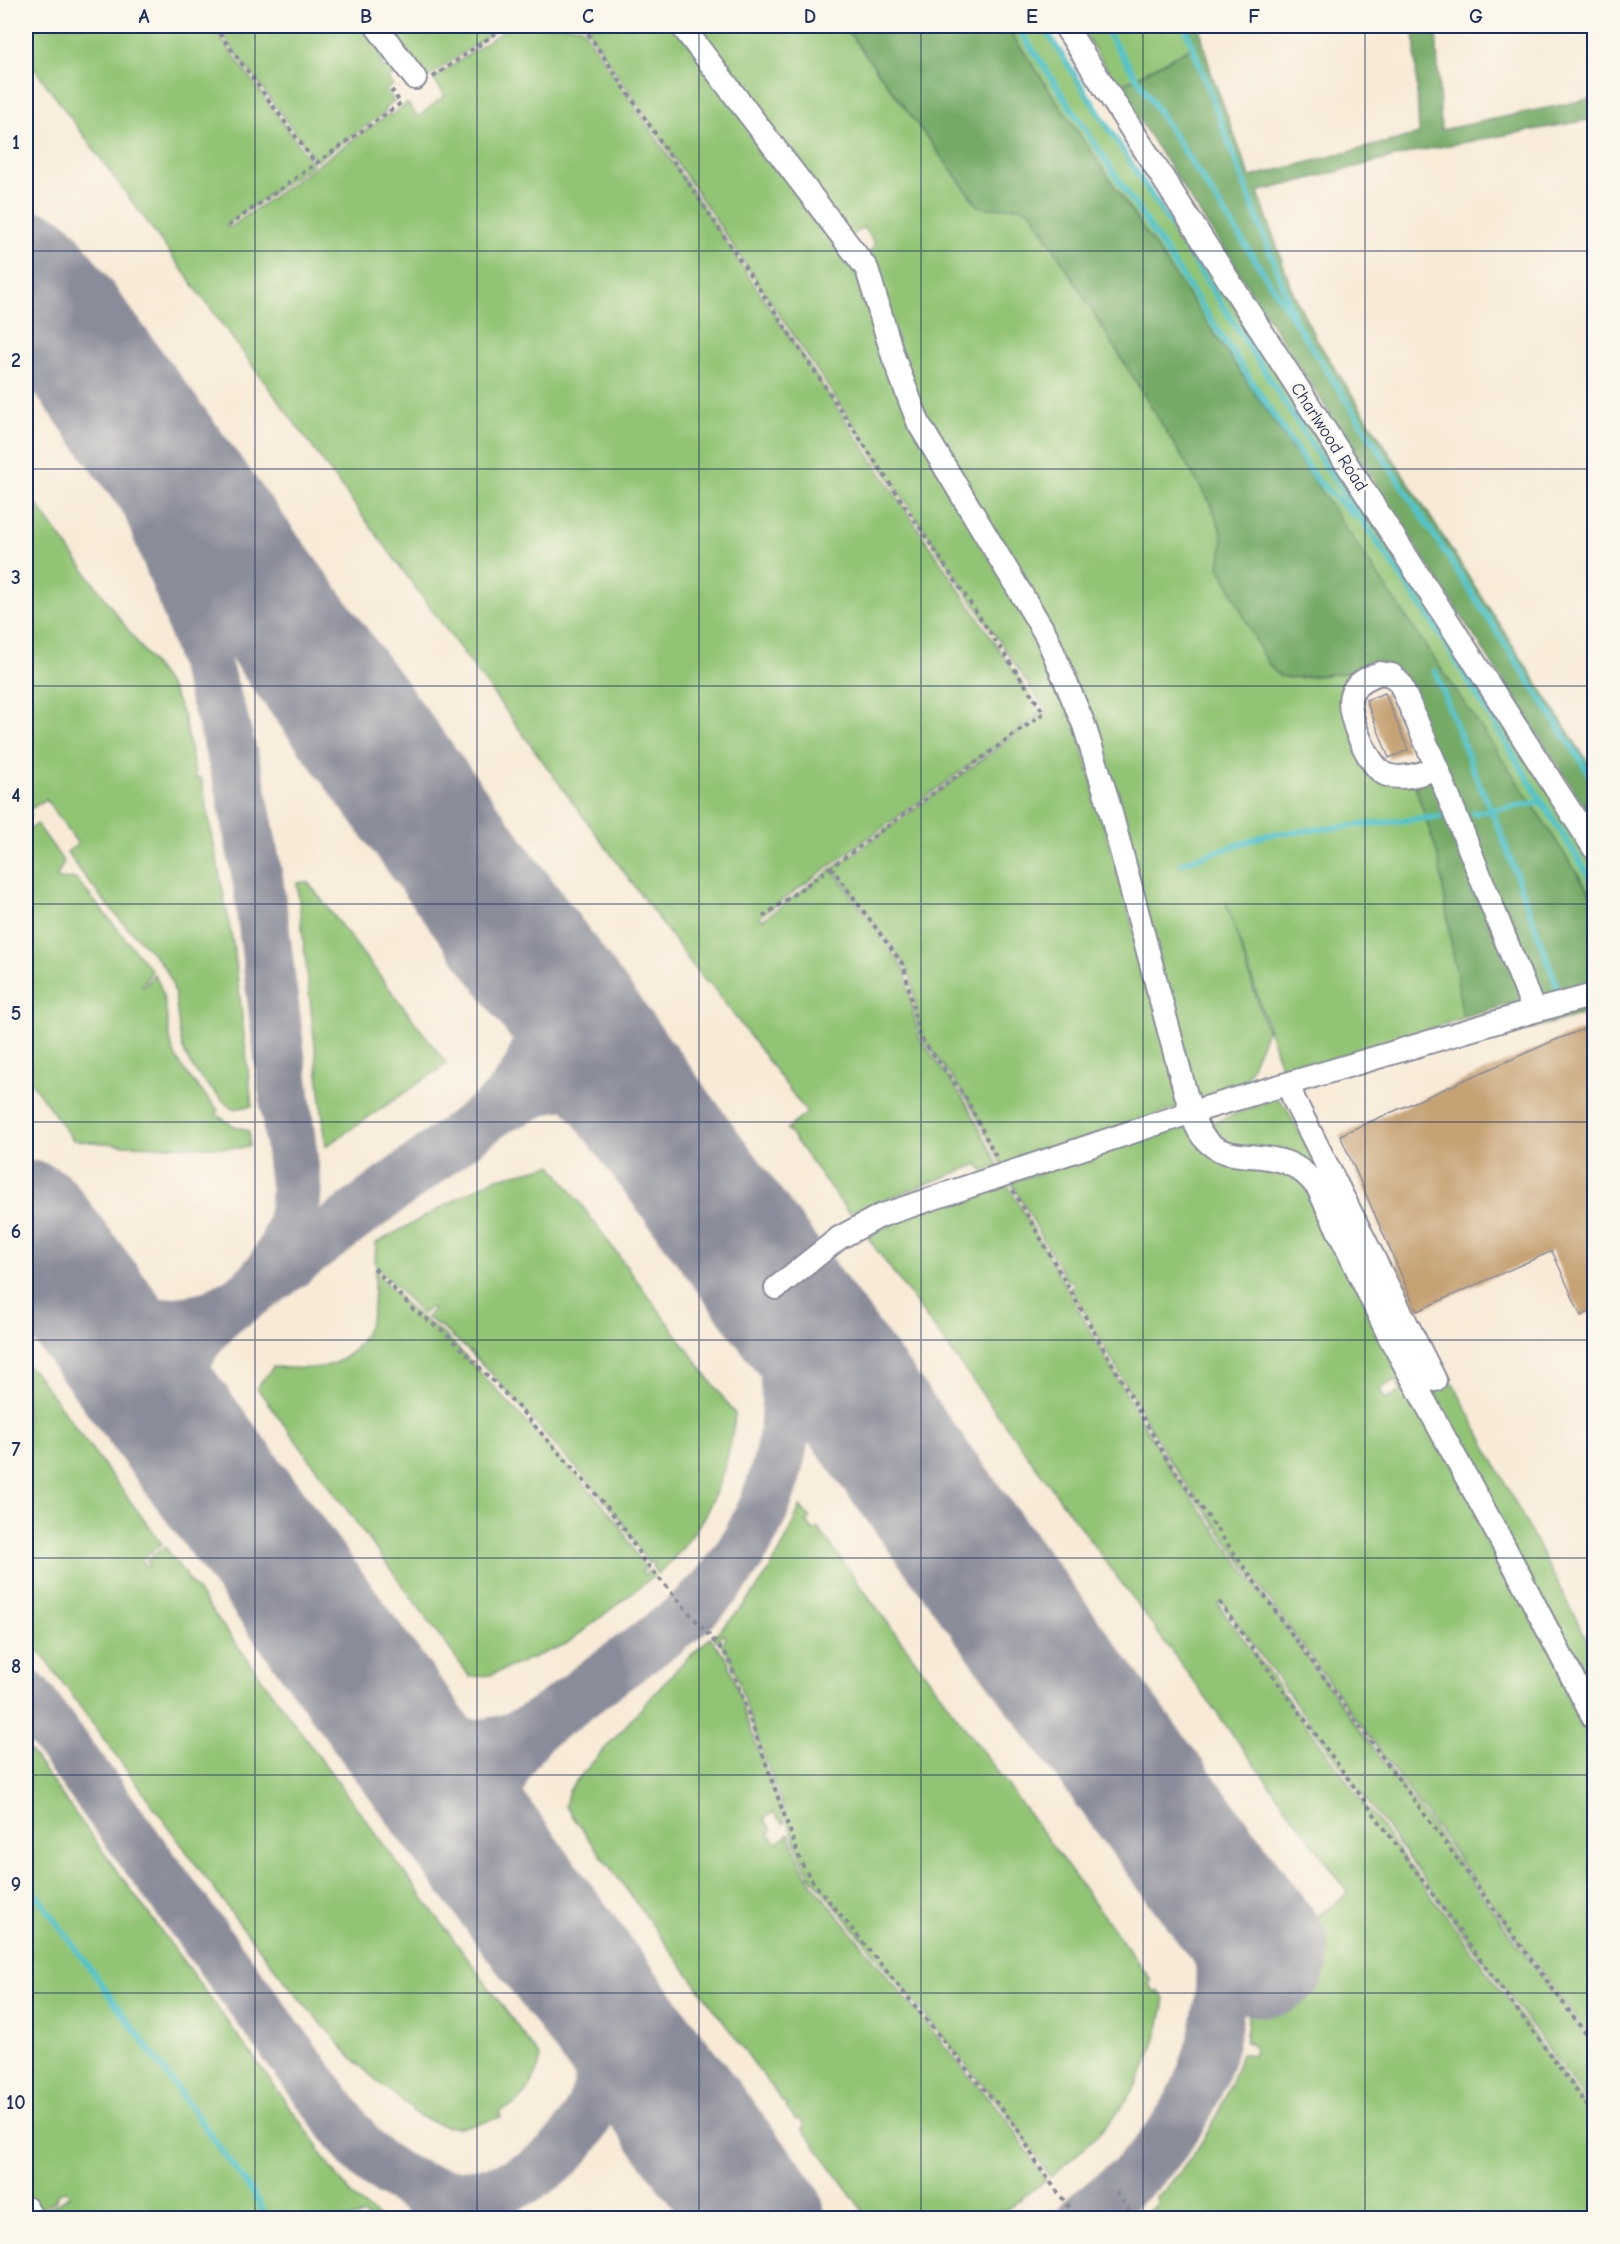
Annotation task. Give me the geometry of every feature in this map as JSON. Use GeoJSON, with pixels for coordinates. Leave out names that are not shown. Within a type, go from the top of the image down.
{"type":"FeatureCollection","features":[{"type":"Feature","properties":{"kind":"street"},"geometry":{"type":"LineString","coordinates":[[376,26],[414,77]]}},
{"type":"Feature","properties":{"kind":"street"},"geometry":{"type":"LineString","coordinates":[[682,26],[867,269],[893,356],[919,424],[1046,635],[1074,699],[1107,798],[1185,1091],[1202,1134],[1215,1148],[1225,1153],[1267,1156],[1287,1161],[1305,1172],[1318,1188],[1390,1338],[1504,1546],[1594,1719]]}},
{"type":"Feature","properties":{"kind":"street","name":"Charlwood Road"},"geometry":{"type":"LineString","coordinates":[[1065,26],[1594,848]]}},
{"type":"Feature","properties":{"kind":"street"},"geometry":{"type":"LineString","coordinates":[[1437,768],[1415,775],[1393,776],[1383,773],[1374,766],[1368,757],[1350,705],[1352,693],[1360,683],[1383,673],[1398,679],[1437,768],[1534,1011]]}},
{"type":"Feature","properties":{"kind":"street"},"geometry":{"type":"LineString","coordinates":[[776,1288],[829,1245],[866,1222],[1192,1112],[1594,995]]}},
{"type":"Feature","properties":{"kind":"street"},"geometry":{"type":"LineString","coordinates":[[1289,1084],[1294,1100],[1435,1380]]}},
{"type":"Feature","properties":{"kind":"street"},"geometry":{"type":"LineString","coordinates":[[26,2208],[32,2218]]}},
{"type":"Feature","properties":{"kind":"path"},"geometry":{"type":"LineString","coordinates":[[214,26],[316,164]]}},
{"type":"Feature","properties":{"kind":"path"},"geometry":{"type":"LineString","coordinates":[[228,226],[401,103],[392,92],[414,77],[420,83],[426,81],[506,26]]}},
{"type":"Feature","properties":{"kind":"path"},"geometry":{"type":"LineString","coordinates":[[583,26],[1044,713],[761,918]]}},
{"type":"Feature","properties":{"kind":"path"},"geometry":{"type":"LineString","coordinates":[[831,867],[904,966],[919,1035],[966,1098],[1005,1175],[1166,1458],[1300,1645],[1594,2045]]}},
{"type":"Feature","properties":{"kind":"path"},"geometry":{"type":"LineString","coordinates":[[374,1268],[413,1309],[462,1348],[541,1432],[620,1522],[643,1560],[728,1657],[801,1862],[811,1879],[974,2078],[1005,2112],[1021,2134],[1037,2164],[1077,2218]]}},
{"type":"Feature","properties":{"kind":"path"},"geometry":{"type":"LineString","coordinates":[[1220,1602],[1594,2115]]}},
{"type":"Feature","properties":{"kind":"path"},"geometry":{"type":"LineString","coordinates":[[1116,2192],[1136,2218]]}},
{"type":"Feature","properties":{"kind":"green space"},"geometry":{"type":"Polygon","coordinates":[[[26,26],[212,26],[313,164],[226,225],[229,228],[407,103],[418,117],[445,95],[433,79],[510,26],[581,26],[1042,713],[759,917],[762,920],[832,869],[902,966],[906,974],[918,1036],[967,1104],[999,1167],[983,1172],[979,1164],[849,1213],[787,1129],[807,1113],[710,983],[706,982],[693,966],[26,57],[26,26]]]}},
{"type":"Feature","properties":{"kind":"green space"},"geometry":{"type":"Polygon","coordinates":[[[216,26],[372,26],[397,60],[380,64],[381,68],[397,63],[399,71],[388,79],[393,85],[386,90],[394,101],[385,108],[387,111],[316,161],[216,26]]]}},
{"type":"Feature","properties":{"kind":"green space"},"geometry":{"type":"Polygon","coordinates":[[[382,26],[502,26],[427,78],[382,26]]]}},
{"type":"Feature","properties":{"kind":"green space"},"geometry":{"type":"Polygon","coordinates":[[[585,26],[675,26],[852,258],[844,265],[853,260],[877,321],[1070,704],[1183,1106],[1003,1166],[970,1103],[920,1034],[911,979],[906,966],[834,868],[1047,712],[585,26]]]}},
{"type":"Feature","properties":{"kind":"green space"},"geometry":{"type":"Polygon","coordinates":[[[686,26],[844,26],[978,206],[1020,206],[1031,211],[1211,504],[1223,543],[1219,566],[1264,657],[1279,676],[1299,678],[1363,671],[1356,676],[1364,756],[1413,779],[1438,856],[1463,1018],[1284,1076],[1268,1028],[1245,1082],[1239,1087],[1198,1101],[1100,756],[935,445],[866,258],[875,244],[864,227],[850,237],[686,26]],[[1226,901],[1266,1028],[1268,1027],[1226,901]]]}},
{"type":"Feature","properties":{"kind":"green space"},"geometry":{"type":"Polygon","coordinates":[[[844,26],[1006,26],[1511,772],[1594,899],[1594,980],[1463,1018],[1438,856],[1413,779],[1424,777],[1413,689],[1363,671],[1289,678],[1274,671],[1264,657],[1219,566],[1223,543],[1211,504],[1031,211],[1018,207],[985,208],[978,206],[844,26]]]}},
{"type":"Feature","properties":{"kind":"green space"},"geometry":{"type":"Polygon","coordinates":[[[1006,26],[1043,26],[1186,249],[1197,250],[1594,858],[1594,898],[1006,26]]]}},
{"type":"Feature","properties":{"kind":"green space"},"geometry":{"type":"Polygon","coordinates":[[[1080,26],[1185,26],[1193,46],[1118,87],[1080,26]]]}},
{"type":"Feature","properties":{"kind":"green space"},"geometry":{"type":"Polygon","coordinates":[[[1185,26],[1199,26],[1211,72],[1250,177],[1419,134],[1414,26],[1436,26],[1441,130],[1594,98],[1594,119],[1422,150],[1258,192],[1293,292],[1315,337],[1594,772],[1594,821],[1118,87],[1193,47],[1185,26]]]}},
{"type":"Feature","properties":{"kind":"green space"},"geometry":{"type":"Polygon","coordinates":[[[26,490],[172,690],[184,717],[196,779],[201,778],[235,954],[252,1106],[232,1109],[191,1065],[183,1048],[176,1000],[167,972],[109,907],[67,852],[78,844],[46,799],[28,811],[31,815],[26,819],[26,490]]]}},
{"type":"Feature","properties":{"kind":"green space"},"geometry":{"type":"Polygon","coordinates":[[[37,824],[64,862],[57,876],[60,880],[71,878],[77,880],[152,971],[142,985],[144,987],[154,974],[162,992],[176,1058],[218,1110],[216,1114],[232,1125],[249,1131],[250,1146],[242,1148],[124,1145],[73,1140],[26,1075],[26,832],[37,824]]]}},
{"type":"Feature","properties":{"kind":"green space"},"geometry":{"type":"Polygon","coordinates":[[[308,882],[447,1064],[326,1146],[297,883],[308,882]]]}},
{"type":"Feature","properties":{"kind":"green space"},"geometry":{"type":"Polygon","coordinates":[[[1594,1002],[1594,1011],[1502,1037],[1512,1028],[1594,1002]]]}},
{"type":"Feature","properties":{"kind":"green space"},"geometry":{"type":"Polygon","coordinates":[[[1277,1098],[1286,1107],[1434,1391],[1448,1384],[1439,1366],[1443,1364],[1594,1653],[1594,1709],[1320,1184],[1227,1143],[1217,1136],[1210,1124],[1277,1098]]]}},
{"type":"Feature","properties":{"kind":"green space"},"geometry":{"type":"Polygon","coordinates":[[[1189,1124],[1303,1178],[1594,1729],[1594,2043],[1169,1460],[1070,1287],[1074,1287],[1073,1281],[1066,1280],[1011,1182],[1189,1124]],[[1395,1380],[1380,1389],[1386,1400],[1402,1391],[1395,1380]]]}},
{"type":"Feature","properties":{"kind":"green space"},"geometry":{"type":"Polygon","coordinates":[[[552,1165],[735,1414],[727,1459],[712,1501],[702,1521],[689,1539],[658,1574],[652,1567],[655,1564],[652,1562],[649,1564],[645,1559],[611,1508],[506,1390],[460,1343],[426,1317],[433,1309],[430,1307],[422,1314],[375,1265],[376,1243],[494,1179],[552,1165]]]}},
{"type":"Feature","properties":{"kind":"green space"},"geometry":{"type":"Polygon","coordinates":[[[1007,1183],[1168,1465],[1594,2048],[1594,2112],[1221,1601],[1218,1604],[1594,2118],[1594,2218],[1140,2218],[1159,2203],[1156,2198],[1171,2183],[1197,2149],[1218,2113],[1241,2053],[1253,2055],[1252,2044],[1245,2042],[1253,1965],[1349,1893],[868,1238],[917,1212],[1007,1183]]]}},
{"type":"Feature","properties":{"kind":"green space"},"geometry":{"type":"Polygon","coordinates":[[[375,1271],[409,1308],[449,1339],[589,1489],[617,1521],[646,1568],[642,1572],[644,1575],[649,1571],[654,1576],[566,1644],[491,1675],[470,1677],[257,1388],[273,1367],[322,1367],[333,1364],[353,1351],[365,1334],[371,1317],[375,1271]]]}},
{"type":"Feature","properties":{"kind":"green space"},"geometry":{"type":"Polygon","coordinates":[[[26,1365],[34,1371],[162,1544],[141,1559],[147,1567],[150,1565],[147,1560],[165,1547],[540,2057],[536,2074],[528,2088],[517,2103],[499,2111],[501,2117],[456,2127],[425,2119],[412,2112],[413,2109],[380,2084],[352,2058],[296,1995],[236,1919],[26,1633],[26,1365]]]}},
{"type":"Feature","properties":{"kind":"green space"},"geometry":{"type":"Polygon","coordinates":[[[800,1506],[810,1518],[807,1521],[813,1531],[818,1528],[1151,1980],[1148,1983],[1155,1993],[1158,1991],[1165,1999],[1159,2029],[1150,2056],[1127,2100],[1093,2139],[1050,2177],[1008,2113],[810,1875],[802,1860],[751,1721],[731,1658],[721,1644],[727,1637],[724,1634],[717,1641],[713,1636],[741,1608],[765,1577],[793,1525],[800,1506]]]}},
{"type":"Feature","properties":{"kind":"green space"},"geometry":{"type":"Polygon","coordinates":[[[710,1638],[728,1660],[746,1717],[785,1822],[783,1824],[773,1812],[764,1819],[772,1830],[769,1834],[777,1843],[789,1834],[801,1865],[813,1885],[971,2078],[1006,2117],[1046,2180],[1006,2210],[999,2210],[998,2213],[984,2218],[868,2218],[802,2128],[805,2126],[799,2118],[796,2120],[786,2107],[788,2105],[783,2103],[565,1806],[569,1791],[575,1782],[683,1662],[710,1638]]]}},
{"type":"Feature","properties":{"kind":"green space"},"geometry":{"type":"Polygon","coordinates":[[[26,1746],[319,2147],[317,2149],[356,2200],[381,2218],[366,2218],[365,2215],[352,2218],[38,2218],[36,2216],[69,2196],[66,2190],[57,2194],[56,2200],[34,2214],[26,2202],[26,1746]]]}},
{"type":"Feature","properties":{"kind":"building"},"geometry":{"type":"Polygon","coordinates":[[[1385,693],[1408,750],[1389,758],[1366,700],[1385,693]]]}},
{"type":"Feature","properties":{"kind":"building"},"geometry":{"type":"Polygon","coordinates":[[[1594,1025],[1594,1310],[1581,1316],[1552,1251],[1417,1311],[1340,1135],[1594,1025]]]}},
{"type":"Feature","properties":{"kind":"waterway"},"geometry":{"type":"LineString","coordinates":[[1017,26],[1316,479],[1355,516]]}},
{"type":"Feature","properties":{"kind":"waterway"},"geometry":{"type":"LineString","coordinates":[[1043,26],[1333,478],[1430,618],[1542,802],[1473,813]]}},
{"type":"Feature","properties":{"kind":"waterway"},"geometry":{"type":"LineString","coordinates":[[1103,26],[1594,781]]}},
{"type":"Feature","properties":{"kind":"waterway"},"geometry":{"type":"LineString","coordinates":[[1185,26],[1293,313]]}},
{"type":"Feature","properties":{"kind":"waterway"},"geometry":{"type":"LineString","coordinates":[[1435,671],[1477,779],[1499,828],[1557,986]]}},
{"type":"Feature","properties":{"kind":"waterway"},"geometry":{"type":"LineString","coordinates":[[1542,802],[1594,884]]}},
{"type":"Feature","properties":{"kind":"waterway"},"geometry":{"type":"LineString","coordinates":[[1182,863],[1267,835],[1444,816]]}},
{"type":"Feature","properties":{"kind":"waterway"},"geometry":{"type":"LineString","coordinates":[[26,1880],[247,2185],[258,2201],[265,2218]]}},
{"type":"Feature","properties":{"kind":"taxiway"},"geometry":{"type":"LineString","coordinates":[[26,280],[82,374],[146,501],[188,609],[239,781],[258,881],[296,1188],[293,1218],[285,1245],[270,1270],[250,1293]]}},
{"type":"Feature","properties":{"kind":"taxiway"},"geometry":{"type":"LineString","coordinates":[[496,1110],[521,1081],[537,1048],[541,1030],[540,992],[535,973],[520,944]]}},
{"type":"Feature","properties":{"kind":"taxiway"},"geometry":{"type":"LineString","coordinates":[[26,1315],[164,1324],[196,1320],[215,1314],[236,1303],[277,1274],[496,1110],[546,1087],[573,1084],[593,1089],[651,1120]]}},
{"type":"Feature","properties":{"kind":"taxiway"},"geometry":{"type":"LineString","coordinates":[[376,1699],[392,1714],[427,1735],[467,1744],[487,1744],[508,1739],[528,1731],[557,1713],[676,1624],[715,1588],[742,1550],[763,1508],[778,1464],[786,1414],[784,1364],[779,1340],[743,1245]]}},
{"type":"Feature","properties":{"kind":"taxiway"},"geometry":{"type":"LineString","coordinates":[[197,1455],[188,1433],[183,1411],[184,1372],[190,1354],[200,1337],[214,1320],[232,1305]]}},
{"type":"Feature","properties":{"kind":"taxiway"},"geometry":{"type":"LineString","coordinates":[[26,1695],[361,2149],[377,2164],[419,2190],[448,2218]]}},
{"type":"Feature","properties":{"kind":"taxiway"},"geometry":{"type":"LineString","coordinates":[[513,1886],[497,1841],[496,1799],[501,1779],[510,1760],[523,1741],[541,1723]]}},
{"type":"Feature","properties":{"kind":"taxiway"},"geometry":{"type":"LineString","coordinates":[[1083,2218],[1141,2169],[1158,2151],[1178,2123],[1195,2092],[1216,2026],[1220,1991],[1220,1956],[1215,1921],[1205,1888],[1195,1867],[1156,1805]]}},
{"type":"Feature","properties":{"kind":"taxiway"},"geometry":{"type":"LineString","coordinates":[[408,2182],[439,2193],[470,2195],[501,2189],[530,2176],[556,2157],[577,2134],[592,2106],[601,2075],[603,2053],[601,2031],[589,1990]]}},
{"type":"Feature","properties":{"kind":"runway"},"geometry":{"type":"LineString","coordinates":[[26,274],[1265,1953]]}},
{"type":"Feature","properties":{"kind":"runway"},"geometry":{"type":"LineString","coordinates":[[26,1224],[575,1971],[761,2218]]}}]}
